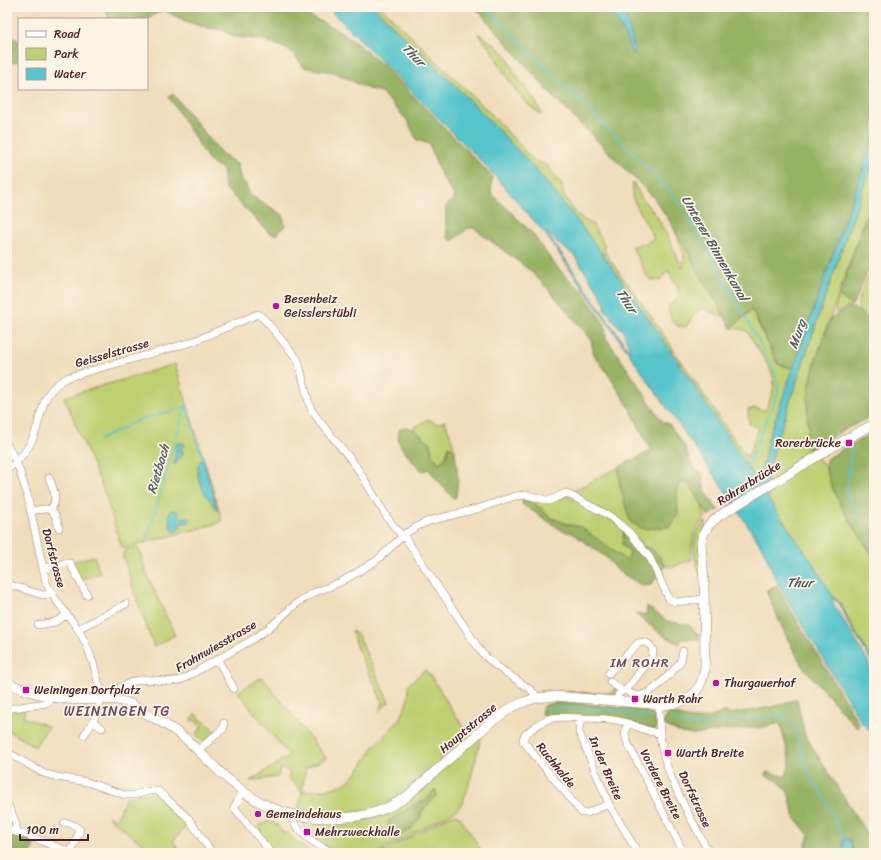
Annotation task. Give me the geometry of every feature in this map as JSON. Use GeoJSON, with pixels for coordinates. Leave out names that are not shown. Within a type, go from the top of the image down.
{"type":"FeatureCollection","features":[{"type":"Feature","properties":{"kind":"main road","name":"Rohrerbrücke"},"geometry":{"type":"LineString","coordinates":[[704,599],[701,542],[704,533],[711,523],[818,455],[874,424]]}},
{"type":"Feature","properties":{"kind":"main road","name":"Hauptstrasse"},"geometry":{"type":"LineString","coordinates":[[7,683],[50,697],[70,700],[102,696],[108,699],[126,702],[170,727],[198,750],[228,779],[246,793],[266,805],[297,814],[329,818],[364,816],[397,804],[422,784],[490,723],[512,707],[536,698],[566,697],[659,705],[674,704],[686,700],[692,696],[703,681],[705,668],[704,599]]}},
{"type":"Feature","properties":{"kind":"street","name":"Geisselstrasse"},"geometry":{"type":"LineString","coordinates":[[7,470],[17,462],[29,445],[34,436],[48,393],[60,381],[69,377],[192,342],[258,314],[266,321],[298,360],[312,411],[355,466],[391,522],[402,536]]}},
{"type":"Feature","properties":{"kind":"street","name":"Dorfstrasse"},"geometry":{"type":"LineString","coordinates":[[7,445],[17,462],[31,511],[43,569],[51,594],[78,629],[90,655],[102,696]]}},
{"type":"Feature","properties":{"kind":"street"},"geometry":{"type":"LineString","coordinates":[[49,478],[56,498],[51,509]]}},
{"type":"Feature","properties":{"kind":"street","name":"Frohnwiesstrasse"},"geometry":{"type":"LineString","coordinates":[[102,696],[139,680],[176,682],[218,660],[255,638],[269,628],[297,603],[312,593],[341,582],[376,561],[402,536],[410,531],[429,521],[480,508],[515,496],[527,495],[549,501],[566,494],[608,515],[630,533],[646,551],[669,599],[675,602],[704,599]]}},
{"type":"Feature","properties":{"kind":"street"},"geometry":{"type":"LineString","coordinates":[[31,511],[47,508],[51,509],[56,514],[59,528]]}},
{"type":"Feature","properties":{"kind":"street"},"geometry":{"type":"LineString","coordinates":[[402,536],[406,539],[482,653],[495,665],[531,690],[535,694],[536,698]]}},
{"type":"Feature","properties":{"kind":"street"},"geometry":{"type":"LineString","coordinates":[[43,569],[70,563],[87,595]]}},
{"type":"Feature","properties":{"kind":"street"},"geometry":{"type":"LineString","coordinates":[[7,584],[43,595],[51,594]]}},
{"type":"Feature","properties":{"kind":"street"},"geometry":{"type":"LineString","coordinates":[[78,629],[126,604]]}},
{"type":"Feature","properties":{"kind":"street"},"geometry":{"type":"LineString","coordinates":[[38,625],[56,622],[67,615]]}},
{"type":"Feature","properties":{"kind":"street"},"geometry":{"type":"LineString","coordinates":[[608,674],[638,642],[645,642],[650,645],[653,651],[652,657],[618,695],[617,702]]}},
{"type":"Feature","properties":{"kind":"street"},"geometry":{"type":"LineString","coordinates":[[610,682],[623,691],[633,695],[645,694],[655,689],[679,664],[683,651]]}},
{"type":"Feature","properties":{"kind":"street"},"geometry":{"type":"LineString","coordinates":[[218,660],[234,689]]}},
{"type":"Feature","properties":{"kind":"street"},"geometry":{"type":"LineString","coordinates":[[84,735],[93,722],[102,696]]}},
{"type":"Feature","properties":{"kind":"street"},"geometry":{"type":"LineString","coordinates":[[7,709],[46,703],[49,701],[50,697]]}},
{"type":"Feature","properties":{"kind":"street","name":"Dorfstrasse"},"geometry":{"type":"LineString","coordinates":[[659,705],[660,734],[664,757],[709,853]]}},
{"type":"Feature","properties":{"kind":"street","name":"Ruchhalde"},"geometry":{"type":"LineString","coordinates":[[580,718],[556,717],[546,719],[525,734],[523,741],[582,813],[587,814],[609,804]]}},
{"type":"Feature","properties":{"kind":"street","name":"In der Breite"},"geometry":{"type":"LineString","coordinates":[[638,853],[609,804],[578,727],[580,718],[615,720],[660,734]]}},
{"type":"Feature","properties":{"kind":"street"},"geometry":{"type":"LineString","coordinates":[[93,722],[102,728]]}},
{"type":"Feature","properties":{"kind":"street"},"geometry":{"type":"LineString","coordinates":[[198,750],[224,728],[224,723]]}},
{"type":"Feature","properties":{"kind":"street","name":"Vordere Breite"},"geometry":{"type":"LineString","coordinates":[[627,723],[625,733],[627,742],[684,853]]}},
{"type":"Feature","properties":{"kind":"street"},"geometry":{"type":"LineString","coordinates":[[7,752],[43,773],[57,777],[87,782],[126,795],[134,795],[149,791],[158,792],[165,796],[189,819],[212,853]]}},
{"type":"Feature","properties":{"kind":"street"},"geometry":{"type":"LineString","coordinates":[[246,793],[234,806],[271,853]]}},
{"type":"Feature","properties":{"kind":"street"},"geometry":{"type":"LineString","coordinates":[[7,803],[15,821],[17,832]]}},
{"type":"Feature","properties":{"kind":"street"},"geometry":{"type":"LineString","coordinates":[[297,814],[293,819],[296,826],[305,835],[334,853]]}},
{"type":"Feature","properties":{"kind":"street"},"geometry":{"type":"LineString","coordinates":[[7,830],[52,844],[72,853],[80,830],[67,822],[64,823]]}},
{"type":"Feature","properties":{"kind":"green space"},"geometry":{"type":"Polygon","coordinates":[[[105,7],[264,7],[278,13],[280,7],[288,7],[345,34],[385,67],[492,176],[491,193],[532,233],[551,260],[566,277],[581,289],[605,325],[606,338],[663,422],[669,424],[685,447],[691,463],[696,471],[702,473],[707,493],[718,510],[708,516],[692,487],[684,480],[677,487],[678,514],[669,527],[643,529],[630,522],[620,486],[619,467],[651,451],[629,407],[594,355],[591,339],[549,290],[528,269],[474,228],[468,228],[453,241],[448,238],[446,226],[446,206],[455,197],[442,177],[429,144],[417,140],[407,120],[381,92],[368,89],[334,72],[304,67],[291,51],[264,40],[235,37],[221,29],[206,28],[185,21],[163,10],[148,18],[109,18],[105,7]]]}},
{"type":"Feature","properties":{"kind":"green space"},"geometry":{"type":"Polygon","coordinates":[[[374,7],[381,7],[494,117],[533,160],[547,165],[562,185],[563,194],[579,217],[592,224],[604,244],[605,253],[646,309],[747,458],[759,428],[749,424],[748,410],[755,408],[765,411],[774,388],[773,375],[746,330],[731,328],[752,310],[777,364],[793,369],[768,440],[759,484],[643,311],[569,210],[547,183],[499,131],[374,7]]]}},
{"type":"Feature","properties":{"kind":"green space"},"geometry":{"type":"Polygon","coordinates":[[[475,7],[874,7],[874,137],[793,369],[778,364],[752,310],[731,328],[673,226],[654,198],[556,100],[475,7]]]}},
{"type":"Feature","properties":{"kind":"green space"},"geometry":{"type":"Polygon","coordinates":[[[7,31],[18,40],[18,61],[7,64],[7,31]]]}},
{"type":"Feature","properties":{"kind":"green space"},"geometry":{"type":"Polygon","coordinates":[[[478,33],[507,56],[514,72],[536,102],[542,115],[525,102],[518,94],[491,50],[478,33]]]}},
{"type":"Feature","properties":{"kind":"green space"},"geometry":{"type":"Polygon","coordinates":[[[172,93],[222,154],[238,165],[240,178],[245,183],[250,195],[283,215],[285,226],[275,235],[268,232],[225,188],[223,169],[210,162],[169,97],[172,93]]]}},
{"type":"Feature","properties":{"kind":"green space"},"geometry":{"type":"Polygon","coordinates":[[[874,157],[874,193],[815,361],[807,420],[809,430],[807,448],[813,449],[822,464],[826,465],[826,470],[846,513],[874,558],[874,663],[849,622],[841,604],[832,595],[813,563],[768,499],[767,478],[776,443],[874,157]]]}},
{"type":"Feature","properties":{"kind":"green space"},"geometry":{"type":"Polygon","coordinates":[[[633,182],[642,199],[656,215],[683,269],[684,254],[673,226],[726,318],[702,308],[694,314],[686,327],[672,322],[668,307],[677,299],[679,291],[668,270],[660,281],[649,279],[632,247],[640,244],[646,244],[654,238],[632,197],[633,182]]]}},
{"type":"Feature","properties":{"kind":"green space"},"geometry":{"type":"Polygon","coordinates":[[[874,193],[874,255],[856,299],[852,305],[839,296],[874,193]]]}},
{"type":"Feature","properties":{"kind":"green space"},"geometry":{"type":"Polygon","coordinates":[[[872,266],[874,269],[874,324],[860,312],[858,306],[858,302],[872,266]]]}},
{"type":"Feature","properties":{"kind":"green space"},"geometry":{"type":"Polygon","coordinates":[[[839,296],[852,305],[836,312],[835,308],[839,296]]]}},
{"type":"Feature","properties":{"kind":"green space"},"geometry":{"type":"Polygon","coordinates":[[[849,308],[854,308],[874,325],[874,415],[834,435],[819,450],[807,448],[804,434],[809,430],[807,415],[809,387],[816,359],[831,318],[849,308]]]}},
{"type":"Feature","properties":{"kind":"green space"},"geometry":{"type":"Polygon","coordinates":[[[175,364],[221,516],[221,521],[216,524],[125,548],[121,546],[105,494],[64,397],[175,364]]]}},
{"type":"Feature","properties":{"kind":"green space"},"geometry":{"type":"Polygon","coordinates":[[[428,419],[437,424],[445,421],[455,451],[449,446],[446,457],[439,463],[432,454],[431,443],[412,429],[428,419]]]}},
{"type":"Feature","properties":{"kind":"green space"},"geometry":{"type":"Polygon","coordinates":[[[407,426],[431,443],[432,454],[439,463],[446,457],[449,446],[455,451],[458,479],[456,497],[453,498],[428,469],[423,471],[399,444],[399,430],[407,426]]]}},
{"type":"Feature","properties":{"kind":"green space"},"geometry":{"type":"Polygon","coordinates":[[[874,433],[874,558],[836,496],[830,483],[826,459],[874,433]]]}},
{"type":"Feature","properties":{"kind":"green space"},"geometry":{"type":"Polygon","coordinates":[[[619,467],[620,486],[643,529],[669,527],[678,515],[677,486],[684,480],[692,487],[702,504],[705,518],[697,527],[694,535],[692,559],[673,567],[665,566],[663,562],[644,547],[630,531],[571,492],[619,467]]]}},
{"type":"Feature","properties":{"kind":"green space"},"geometry":{"type":"Polygon","coordinates":[[[524,496],[544,501],[567,496],[591,507],[624,528],[631,552],[627,562],[619,555],[573,526],[549,517],[543,510],[524,496]]]}},
{"type":"Feature","properties":{"kind":"green space"},"geometry":{"type":"Polygon","coordinates":[[[524,496],[543,510],[549,517],[566,524],[581,527],[627,561],[630,552],[622,545],[624,528],[644,547],[650,548],[659,556],[665,566],[651,585],[643,586],[618,571],[607,558],[572,533],[563,531],[522,504],[524,496]]]}},
{"type":"Feature","properties":{"kind":"green space"},"geometry":{"type":"Polygon","coordinates":[[[705,522],[700,573],[694,553],[694,546],[696,533],[705,522]]]}},
{"type":"Feature","properties":{"kind":"green space"},"geometry":{"type":"Polygon","coordinates":[[[138,547],[149,579],[175,635],[154,647],[134,592],[123,555],[126,550],[138,547]]]}},
{"type":"Feature","properties":{"kind":"green space"},"geometry":{"type":"Polygon","coordinates":[[[94,556],[100,573],[81,580],[72,562],[94,556]]]}},
{"type":"Feature","properties":{"kind":"green space"},"geometry":{"type":"Polygon","coordinates":[[[776,585],[859,724],[857,728],[803,667],[788,640],[766,591],[776,585]]]}},
{"type":"Feature","properties":{"kind":"green space"},"geometry":{"type":"Polygon","coordinates":[[[647,606],[667,621],[689,625],[699,636],[699,639],[680,639],[680,644],[664,636],[634,613],[646,615],[647,606]]]}},
{"type":"Feature","properties":{"kind":"green space"},"geometry":{"type":"Polygon","coordinates":[[[352,631],[358,635],[389,702],[379,711],[383,703],[356,646],[352,631]]]}},
{"type":"Feature","properties":{"kind":"green space"},"geometry":{"type":"Polygon","coordinates":[[[425,670],[431,676],[468,735],[412,786],[394,799],[380,806],[360,811],[339,812],[298,809],[302,791],[288,778],[290,772],[281,768],[278,777],[250,781],[289,756],[238,692],[262,677],[326,758],[306,768],[302,790],[318,790],[343,784],[355,775],[375,745],[388,732],[401,715],[407,704],[409,691],[408,685],[425,670]]]}},
{"type":"Feature","properties":{"kind":"green space"},"geometry":{"type":"Polygon","coordinates":[[[616,688],[618,689],[614,697],[566,692],[540,693],[540,691],[610,693],[616,688]]]}},
{"type":"Feature","properties":{"kind":"green space"},"geometry":{"type":"Polygon","coordinates":[[[797,699],[805,735],[874,845],[874,853],[803,853],[809,835],[795,818],[788,792],[778,781],[766,776],[765,774],[768,772],[786,777],[790,761],[780,723],[759,728],[724,730],[694,735],[681,733],[663,724],[668,713],[687,718],[701,719],[711,717],[725,711],[729,714],[772,707],[797,699]]]}},
{"type":"Feature","properties":{"kind":"green space"},"geometry":{"type":"Polygon","coordinates":[[[553,703],[582,703],[652,712],[655,717],[656,730],[628,722],[546,717],[541,713],[543,706],[553,703]]]}},
{"type":"Feature","properties":{"kind":"green space"},"geometry":{"type":"Polygon","coordinates":[[[25,707],[23,717],[48,726],[35,747],[7,730],[7,711],[25,707]]]}},
{"type":"Feature","properties":{"kind":"green space"},"geometry":{"type":"Polygon","coordinates":[[[195,714],[216,732],[204,742],[196,734],[202,727],[194,720],[192,721],[190,719],[195,714]]]}},
{"type":"Feature","properties":{"kind":"green space"},"geometry":{"type":"Polygon","coordinates":[[[482,735],[468,788],[462,804],[457,810],[376,853],[340,853],[328,848],[315,839],[304,827],[304,824],[307,821],[357,821],[373,818],[389,812],[418,794],[482,735]]]}},
{"type":"Feature","properties":{"kind":"green space"},"geometry":{"type":"Polygon","coordinates":[[[435,789],[437,795],[421,812],[421,817],[411,829],[394,840],[389,831],[388,821],[419,802],[424,802],[435,789]]]}},
{"type":"Feature","properties":{"kind":"green space"},"geometry":{"type":"Polygon","coordinates":[[[146,793],[157,794],[189,823],[173,841],[181,853],[154,853],[109,818],[109,816],[116,819],[126,797],[146,793]]]}},
{"type":"Feature","properties":{"kind":"green space"},"geometry":{"type":"Polygon","coordinates":[[[456,814],[460,817],[483,853],[380,853],[448,817],[456,814]]]}},
{"type":"Feature","properties":{"kind":"green space"},"geometry":{"type":"Polygon","coordinates":[[[267,820],[277,825],[284,834],[287,832],[311,853],[274,853],[259,833],[261,830],[258,826],[260,824],[264,825],[267,820]]]}},
{"type":"Feature","properties":{"kind":"green space"},"geometry":{"type":"Polygon","coordinates":[[[7,834],[30,840],[34,844],[32,851],[29,853],[7,853],[7,834]]]}},
{"type":"Feature","properties":{"kind":"water","name":"Thur"},"geometry":{"type":"Polygon","coordinates":[[[327,7],[374,7],[475,106],[523,156],[569,210],[619,276],[667,345],[759,484],[768,440],[874,137],[874,157],[776,443],[767,478],[768,499],[813,563],[832,595],[841,604],[849,622],[874,663],[874,665],[849,624],[840,604],[832,598],[833,603],[868,661],[874,685],[874,735],[862,723],[778,584],[763,549],[724,489],[543,231],[487,167],[327,7]],[[547,232],[631,353],[623,330],[604,308],[606,307],[600,293],[573,254],[560,245],[547,232]]]}},
{"type":"Feature","properties":{"kind":"water"},"geometry":{"type":"Polygon","coordinates":[[[604,7],[613,8],[619,12],[628,23],[635,55],[630,49],[624,32],[616,20],[604,7]]]}},
{"type":"Feature","properties":{"kind":"water"},"geometry":{"type":"Polygon","coordinates":[[[180,442],[185,444],[181,449],[183,452],[182,456],[175,465],[177,444],[180,442]]]}},
{"type":"Feature","properties":{"kind":"water"},"geometry":{"type":"Polygon","coordinates":[[[202,459],[218,511],[204,492],[198,477],[198,465],[202,459]]]}},
{"type":"Feature","properties":{"kind":"water"},"geometry":{"type":"Polygon","coordinates":[[[171,510],[178,511],[182,518],[188,517],[190,520],[189,522],[180,524],[180,529],[175,532],[170,524],[169,512],[171,510]]]}},
{"type":"Feature","properties":{"kind":"water"},"geometry":{"type":"Polygon","coordinates":[[[844,838],[851,841],[854,853],[843,853],[844,838]]]}},
{"type":"Feature","properties":{"kind":"waterway","name":"Unterer Binnenkanal"},"geometry":{"type":"LineString","coordinates":[[485,7],[674,195],[696,229],[773,367],[778,381],[777,395],[747,468]]}},
{"type":"Feature","properties":{"kind":"waterway","name":"Rietbach"},"geometry":{"type":"LineString","coordinates":[[147,540],[186,404]]}},
{"type":"Feature","properties":{"kind":"waterway"},"geometry":{"type":"LineString","coordinates":[[186,405],[203,459]]}},
{"type":"Feature","properties":{"kind":"waterway"},"geometry":{"type":"LineString","coordinates":[[99,440],[139,420],[185,407]]}},
{"type":"Feature","properties":{"kind":"waterway"},"geometry":{"type":"LineString","coordinates":[[852,449],[847,488],[848,498],[865,526]]}},
{"type":"Feature","properties":{"kind":"waterway"},"geometry":{"type":"LineString","coordinates":[[871,535],[874,541]]}},
{"type":"Feature","properties":{"kind":"waterway"},"geometry":{"type":"LineString","coordinates":[[545,708],[607,709],[626,712],[636,716],[651,717]]}},
{"type":"Feature","properties":{"kind":"waterway"},"geometry":{"type":"LineString","coordinates":[[674,720],[694,726],[732,721],[740,718],[764,718],[780,715],[784,717],[795,725],[797,741],[801,747],[807,769],[814,784],[820,789],[844,838]]}},
{"type":"Feature","properties":{"kind":"place","name":"Besenbeiz Geisslerstübli"},"geometry":{"type":"Point","coordinates":[276,306]}},
{"type":"Feature","properties":{"kind":"place","name":"Rorerbrücke"},"geometry":{"type":"Point","coordinates":[849,443]}},
{"type":"Feature","properties":{"kind":"place","name":"Thurgauerhof"},"geometry":{"type":"Point","coordinates":[716,683]}},
{"type":"Feature","properties":{"kind":"place","name":"Weiningen Dorfplatz"},"geometry":{"type":"Point","coordinates":[26,690]}},
{"type":"Feature","properties":{"kind":"place","name":"Warth Rohr"},"geometry":{"type":"Point","coordinates":[635,699]}},
{"type":"Feature","properties":{"kind":"place","name":"Warth Breite"},"geometry":{"type":"Point","coordinates":[668,753]}},
{"type":"Feature","properties":{"kind":"place","name":"Gemeindehaus"},"geometry":{"type":"Point","coordinates":[258,814]}},
{"type":"Feature","properties":{"kind":"place","name":"Mehrzweckhalle"},"geometry":{"type":"Point","coordinates":[307,832]}},
{"type":"Feature","properties":{"kind":"district","name":"IM ROHR"},"geometry":{"type":"Point","coordinates":[640,662]}},
{"type":"Feature","properties":{"kind":"district","name":"WEININGEN TG"},"geometry":{"type":"Point","coordinates":[117,711]}},
{"type":"Feature","properties":{"kind":"water label","name":"Murg"},"geometry":{"type":"Point","coordinates":[797,334]}}]}
